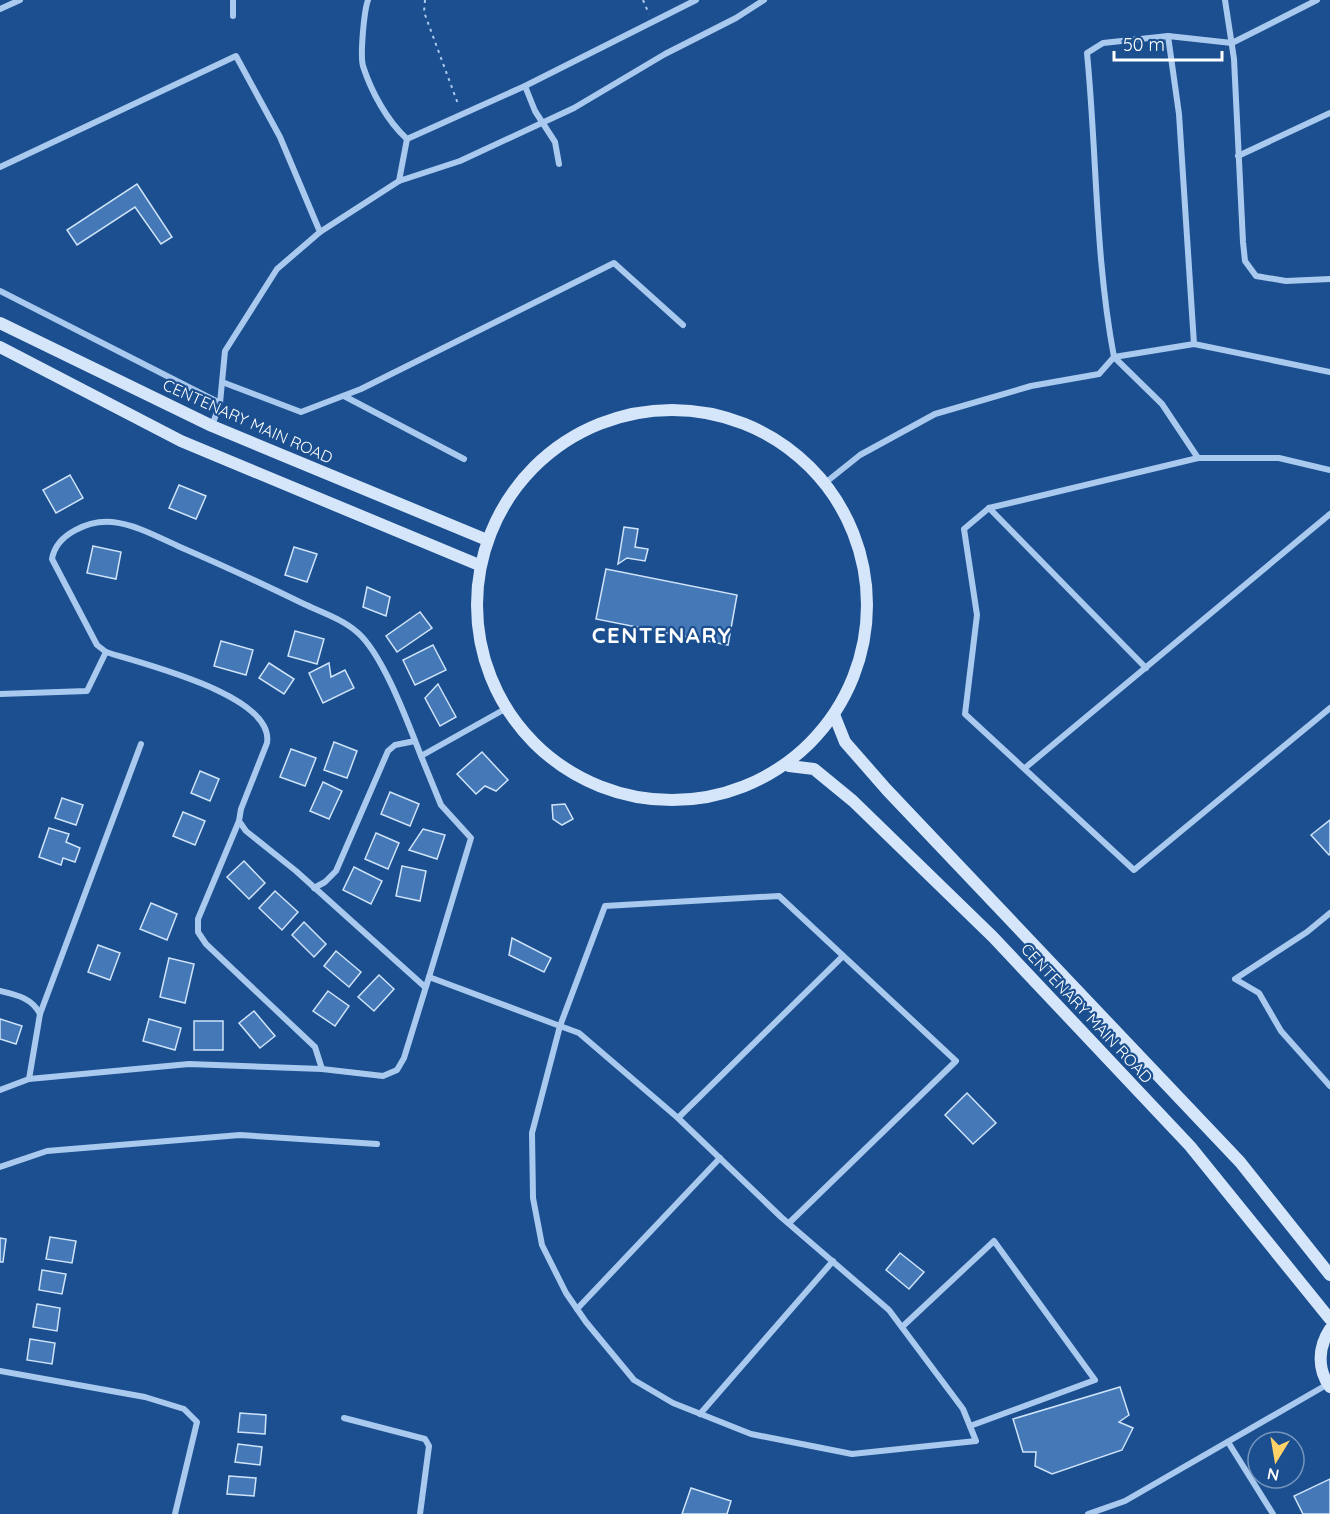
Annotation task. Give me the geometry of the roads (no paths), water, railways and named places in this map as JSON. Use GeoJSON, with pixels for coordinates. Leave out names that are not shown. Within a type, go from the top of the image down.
{"type":"FeatureCollection","features":[{"type":"Feature","properties":{"kind":"street"},"geometry":{"type":"LineString","coordinates":[[0,9],[20,0]]}},
{"type":"Feature","properties":{"kind":"street"},"geometry":{"type":"LineString","coordinates":[[232,16],[233,0]]}},
{"type":"Feature","properties":{"kind":"street"},"geometry":{"type":"LineString","coordinates":[[368,0],[363,64],[378,100],[397,130],[407,139]]}},
{"type":"Feature","properties":{"kind":"street"},"geometry":{"type":"LineString","coordinates":[[407,139],[525,86],[696,0]]}},
{"type":"Feature","properties":{"kind":"street"},"geometry":{"type":"LineString","coordinates":[[212,426],[220,403],[225,351],[277,269],[320,232],[399,181],[460,161],[574,108],[665,54],[736,18],[764,0]]}},
{"type":"Feature","properties":{"kind":"street"},"geometry":{"type":"LineString","coordinates":[[1225,0],[1232,43],[1245,261],[1256,276],[1286,281],[1330,279]]}},
{"type":"Feature","properties":{"kind":"street"},"geometry":{"type":"LineString","coordinates":[[1198,458],[1162,404],[1114,357],[1097,230],[1095,136],[1087,53],[1103,43],[1168,36],[1232,43],[1317,0]]}},
{"type":"Feature","properties":{"kind":"street"},"geometry":{"type":"LineString","coordinates":[[1168,36],[1179,114],[1194,344]]}},
{"type":"Feature","properties":{"kind":"street"},"geometry":{"type":"LineString","coordinates":[[0,167],[236,56],[280,137],[320,232]]}},
{"type":"Feature","properties":{"kind":"street"},"geometry":{"type":"LineString","coordinates":[[525,86],[555,142],[559,164]]}},
{"type":"Feature","properties":{"kind":"street"},"geometry":{"type":"LineString","coordinates":[[1238,156],[1330,113]]}},
{"type":"Feature","properties":{"kind":"street"},"geometry":{"type":"LineString","coordinates":[[399,181],[407,139]]}},
{"type":"Feature","properties":{"kind":"street"},"geometry":{"type":"LineString","coordinates":[[222,382],[301,412],[344,396],[614,263],[683,325]]}},
{"type":"Feature","properties":{"kind":"street"},"geometry":{"type":"LineString","coordinates":[[0,291],[220,403]]}},
{"type":"Feature","properties":{"kind":"street","name":"CENTENARY MAIN ROAD"},"geometry":{"type":"LineString","coordinates":[[0,323],[212,426],[487,540]]}},
{"type":"Feature","properties":{"kind":"street"},"geometry":{"type":"LineString","coordinates":[[825,483],[860,455],[935,414],[1031,386],[1099,374],[1114,357],[1194,344],[1330,372]]}},
{"type":"Feature","properties":{"kind":"street"},"geometry":{"type":"LineString","coordinates":[[0,347],[181,441],[479,565]]}},
{"type":"Feature","properties":{"kind":"street"},"geometry":{"type":"LineString","coordinates":[[344,396],[464,459]]}},
{"type":"Feature","properties":{"kind":"street"},"geometry":{"type":"LineString","coordinates":[[662,410],[708,413],[753,427],[792,451],[825,483],[850,522],[865,566],[869,612],[862,657],[835,717],[789,766],[724,794],[675,801],[625,795],[578,777],[537,748],[506,709],[484,664],[475,615],[479,565],[487,540],[507,498],[537,463],[574,435],[616,418],[662,410]]}},
{"type":"Feature","properties":{"kind":"street"},"geometry":{"type":"LineString","coordinates":[[1330,470],[1279,458],[1198,458],[989,508],[964,529],[977,615],[965,714],[1134,870],[1330,708]]}},
{"type":"Feature","properties":{"kind":"street"},"geometry":{"type":"LineString","coordinates":[[989,508],[1146,668]]}},
{"type":"Feature","properties":{"kind":"street"},"geometry":{"type":"LineString","coordinates":[[1024,768],[1330,514]]}},
{"type":"Feature","properties":{"kind":"street"},"geometry":{"type":"LineString","coordinates":[[0,1090],[29,1079],[189,1064],[322,1069],[383,1076],[397,1070],[404,1058],[471,838],[441,805],[398,698],[367,643],[348,625],[254,579],[156,536],[114,522],[93,522],[58,544],[52,559],[90,635],[106,652],[219,690],[243,705],[264,724],[268,734],[267,743],[241,809],[239,821],[198,919],[198,932],[206,944],[315,1047],[322,1069]]}},
{"type":"Feature","properties":{"kind":"street"},"geometry":{"type":"LineString","coordinates":[[0,694],[87,691],[106,652]]}},
{"type":"Feature","properties":{"kind":"street"},"geometry":{"type":"LineString","coordinates":[[421,756],[506,709]]}},
{"type":"Feature","properties":{"kind":"street","name":"CENTENARY MAIN ROAD"},"geometry":{"type":"LineString","coordinates":[[835,717],[845,742],[887,790],[1240,1162],[1330,1275]]}},
{"type":"Feature","properties":{"kind":"street"},"geometry":{"type":"LineString","coordinates":[[314,888],[325,882],[336,871],[388,751],[395,745],[415,741]]}},
{"type":"Feature","properties":{"kind":"street"},"geometry":{"type":"LineString","coordinates":[[29,1079],[40,1014],[141,744]]}},
{"type":"Feature","properties":{"kind":"street","name":"CENTENARY MAIN ROAD"},"geometry":{"type":"LineString","coordinates":[[789,766],[814,769],[853,801],[993,937],[1190,1146],[1330,1319]]}},
{"type":"Feature","properties":{"kind":"street"},"geometry":{"type":"LineString","coordinates":[[239,821],[246,831],[425,987]]}},
{"type":"Feature","properties":{"kind":"street"},"geometry":{"type":"LineString","coordinates":[[429,977],[560,1026],[579,1033],[678,1118],[789,1223],[889,1311],[963,1409],[976,1441],[852,1454],[751,1434],[672,1403],[634,1380],[577,1309],[542,1245],[533,1198],[532,1133],[560,1026],[605,906],[778,896],[956,1061],[789,1223]]}},
{"type":"Feature","properties":{"kind":"street"},"geometry":{"type":"LineString","coordinates":[[1330,913],[1306,932],[1235,979],[1259,993],[1281,1031],[1330,1086]]}},
{"type":"Feature","properties":{"kind":"street"},"geometry":{"type":"LineString","coordinates":[[678,1118],[843,956]]}},
{"type":"Feature","properties":{"kind":"street"},"geometry":{"type":"LineString","coordinates":[[0,991],[27,998],[40,1014]]}},
{"type":"Feature","properties":{"kind":"street"},"geometry":{"type":"LineString","coordinates":[[0,1167],[48,1150],[240,1135],[377,1144]]}},
{"type":"Feature","properties":{"kind":"street"},"geometry":{"type":"LineString","coordinates":[[577,1309],[720,1158]]}},
{"type":"Feature","properties":{"kind":"street"},"geometry":{"type":"LineString","coordinates":[[902,1327],[994,1241],[1095,1380],[970,1426]]}},
{"type":"Feature","properties":{"kind":"street"},"geometry":{"type":"LineString","coordinates":[[700,1414],[833,1261]]}},
{"type":"Feature","properties":{"kind":"street"},"geometry":{"type":"LineString","coordinates":[[1088,1514],[1125,1501],[1329,1386],[1322,1369],[1320,1353],[1330,1329]]}},
{"type":"Feature","properties":{"kind":"street"},"geometry":{"type":"LineString","coordinates":[[0,1371],[145,1397],[184,1409],[197,1422],[175,1514]]}},
{"type":"Feature","properties":{"kind":"street"},"geometry":{"type":"LineString","coordinates":[[344,1418],[425,1439],[429,1446],[420,1514]]}},
{"type":"Feature","properties":{"kind":"street"},"geometry":{"type":"LineString","coordinates":[[1228,1442],[1273,1514]]}},
{"type":"Feature","properties":{"kind":"district","name":"CENTENARY"},"geometry":{"type":"Point","coordinates":[662,635]}}]}
